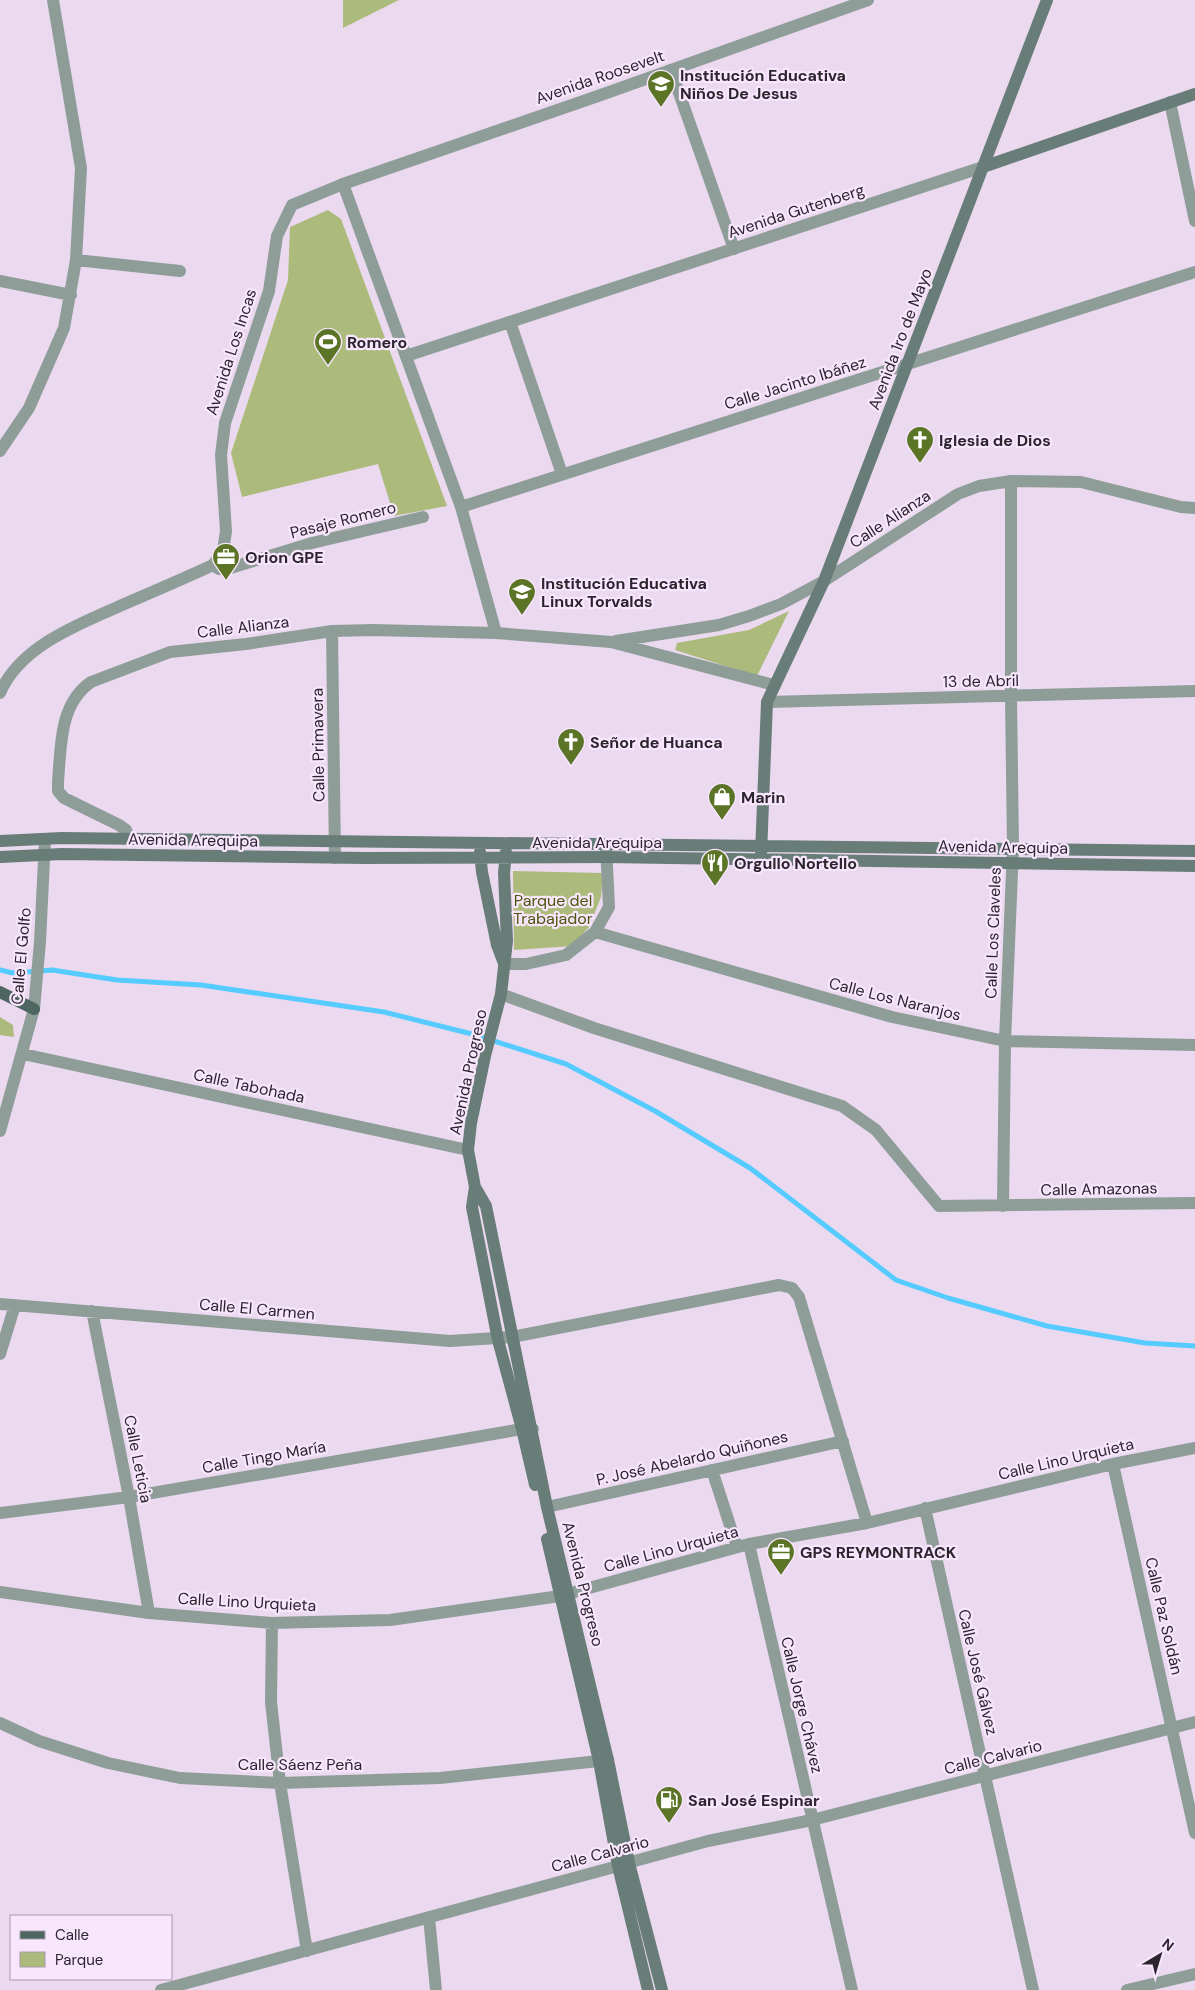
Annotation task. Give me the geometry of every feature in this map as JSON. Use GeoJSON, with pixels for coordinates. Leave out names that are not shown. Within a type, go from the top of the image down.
{"type":"FeatureCollection","features":[{"type":"Feature","properties":{"kind":"main road","name":"Avenida 1ro de Mayo"},"geometry":{"type":"LineString","coordinates":[[767,702],[824,580],[1047,0]]}},
{"type":"Feature","properties":{"kind":"main road","name":"Avenida Gutenberg"},"geometry":{"type":"LineString","coordinates":[[983,167],[1195,94]]}},
{"type":"Feature","properties":{"kind":"main road"},"geometry":{"type":"LineString","coordinates":[[761,860],[767,702]]}},
{"type":"Feature","properties":{"kind":"main road","name":"Avenida Arequipa"},"geometry":{"type":"LineString","coordinates":[[0,841],[129,838],[1195,851]]}},
{"type":"Feature","properties":{"kind":"main road","name":"Avenida Progreso"},"geometry":{"type":"LineString","coordinates":[[480,842],[480,859],[497,945],[504,964]]}},
{"type":"Feature","properties":{"kind":"main road","name":"Avenida Progreso"},"geometry":{"type":"LineString","coordinates":[[507,843],[505,859],[506,941],[501,997],[485,1056],[471,1123],[468,1150],[475,1187],[472,1207],[498,1340],[528,1429],[547,1507],[565,1595]]}},
{"type":"Feature","properties":{"kind":"main road","name":"Avenida Arequipa"},"geometry":{"type":"LineString","coordinates":[[0,857],[44,855],[480,859],[607,857],[1195,866]]}},
{"type":"Feature","properties":{"kind":"main road"},"geometry":{"type":"LineString","coordinates":[[0,992],[34,1009]]}},
{"type":"Feature","properties":{"kind":"main road","name":"Avenida Progreso"},"geometry":{"type":"LineString","coordinates":[[475,1187],[486,1206],[528,1429],[603,1760],[648,1990]]}},
{"type":"Feature","properties":{"kind":"main road","name":"Avenida Progreso"},"geometry":{"type":"LineString","coordinates":[[624,1865],[662,1990]]}},
{"type":"Feature","properties":{"kind":"street"},"geometry":{"type":"LineString","coordinates":[[0,450],[30,408],[64,328],[76,260],[82,168],[54,0]]}},
{"type":"Feature","properties":{"kind":"street","name":"Avenida Roosevelt"},"geometry":{"type":"LineString","coordinates":[[343,184],[868,0]]}},
{"type":"Feature","properties":{"kind":"street"},"geometry":{"type":"LineString","coordinates":[[672,70],[734,248]]}},
{"type":"Feature","properties":{"kind":"street"},"geometry":{"type":"LineString","coordinates":[[1170,102],[1195,220]]}},
{"type":"Feature","properties":{"kind":"street","name":"Avenida Gutenberg"},"geometry":{"type":"LineString","coordinates":[[406,356],[983,167]]}},
{"type":"Feature","properties":{"kind":"street"},"geometry":{"type":"LineString","coordinates":[[343,184],[461,507],[496,633]]}},
{"type":"Feature","properties":{"kind":"street","name":"Avenida Los Incas"},"geometry":{"type":"LineString","coordinates":[[213,565],[223,551],[226,531],[221,455],[225,423],[269,291],[277,236],[292,204],[343,184]]}},
{"type":"Feature","properties":{"kind":"street"},"geometry":{"type":"LineString","coordinates":[[76,260],[180,271]]}},
{"type":"Feature","properties":{"kind":"street","name":"Calle Jacinto Ibáñez"},"geometry":{"type":"LineString","coordinates":[[461,507],[1195,272]]}},
{"type":"Feature","properties":{"kind":"street"},"geometry":{"type":"LineString","coordinates":[[0,281],[71,295]]}},
{"type":"Feature","properties":{"kind":"street"},"geometry":{"type":"LineString","coordinates":[[510,322],[562,474]]}},
{"type":"Feature","properties":{"kind":"street","name":"Calle Alianza"},"geometry":{"type":"LineString","coordinates":[[611,642],[719,625],[781,604],[824,580],[958,494],[979,486],[1011,480],[1081,482],[1181,507],[1195,508]]}},
{"type":"Feature","properties":{"kind":"street","name":"Calle Los Claveles"},"geometry":{"type":"LineString","coordinates":[[1003,1206],[1005,1041],[1013,848],[1011,480]]}},
{"type":"Feature","properties":{"kind":"street","name":"Pasaje Romero"},"geometry":{"type":"LineString","coordinates":[[213,565],[219,569],[227,569],[312,543],[423,517]]}},
{"type":"Feature","properties":{"kind":"street"},"geometry":{"type":"LineString","coordinates":[[0,693],[5,682],[33,652],[70,628],[213,565]]}},
{"type":"Feature","properties":{"kind":"street","name":"Calle Alianza"},"geometry":{"type":"LineString","coordinates":[[129,838],[126,830],[119,825],[64,798],[58,791],[64,721],[79,690],[90,682],[170,652],[246,644],[332,631],[374,630],[496,633],[611,642],[774,686]]}},
{"type":"Feature","properties":{"kind":"street","name":"Calle Primavera"},"geometry":{"type":"LineString","coordinates":[[332,631],[335,858]]}},
{"type":"Feature","properties":{"kind":"street","name":"13 de Abril"},"geometry":{"type":"LineString","coordinates":[[767,702],[1195,691]]}},
{"type":"Feature","properties":{"kind":"street","name":"Calle El Golfo"},"geometry":{"type":"LineString","coordinates":[[0,1131],[34,1009],[40,942],[45,839]]}},
{"type":"Feature","properties":{"kind":"street"},"geometry":{"type":"LineString","coordinates":[[504,964],[526,964],[566,956],[595,932],[609,907],[606,844]]}},
{"type":"Feature","properties":{"kind":"street","name":"Calle Los Naranjos"},"geometry":{"type":"LineString","coordinates":[[595,932],[892,1017],[1005,1041],[1195,1045]]}},
{"type":"Feature","properties":{"kind":"street","name":"Calle Amazonas"},"geometry":{"type":"LineString","coordinates":[[501,997],[842,1106],[876,1130],[939,1206],[1195,1203]]}},
{"type":"Feature","properties":{"kind":"street","name":"Calle Tabohada"},"geometry":{"type":"LineString","coordinates":[[23,1054],[468,1150]]}},
{"type":"Feature","properties":{"kind":"street","name":"Calle El Carmen"},"geometry":{"type":"LineString","coordinates":[[0,1304],[386,1337],[450,1341],[498,1340],[779,1284],[792,1288],[799,1297],[867,1524]]}},
{"type":"Feature","properties":{"kind":"street"},"geometry":{"type":"LineString","coordinates":[[0,1354],[15,1305]]}},
{"type":"Feature","properties":{"kind":"street","name":"Calle Leticia"},"geometry":{"type":"LineString","coordinates":[[92,1311],[129,1497],[149,1613]]}},
{"type":"Feature","properties":{"kind":"street","name":"Calle Tingo María"},"geometry":{"type":"LineString","coordinates":[[0,1513],[129,1497],[528,1429]]}},
{"type":"Feature","properties":{"kind":"street","name":"P. José Abelardo Quiñones"},"geometry":{"type":"LineString","coordinates":[[547,1507],[843,1441]]}},
{"type":"Feature","properties":{"kind":"street","name":"Calle Lino Urquieta"},"geometry":{"type":"LineString","coordinates":[[0,1592],[149,1613],[272,1622],[390,1620],[565,1595],[743,1546],[867,1524],[925,1508],[1113,1464],[1195,1448]]}},
{"type":"Feature","properties":{"kind":"street","name":"Calle Paz Soldán"},"geometry":{"type":"LineString","coordinates":[[1113,1464],[1195,1833]]}},
{"type":"Feature","properties":{"kind":"street","name":"Calle Jorge Chávez"},"geometry":{"type":"LineString","coordinates":[[712,1470],[743,1546],[812,1820],[852,1990]]}},
{"type":"Feature","properties":{"kind":"street","name":"Calle José Gálvez"},"geometry":{"type":"LineString","coordinates":[[925,1508],[1033,1990]]}},
{"type":"Feature","properties":{"kind":"street"},"geometry":{"type":"LineString","coordinates":[[272,1622],[271,1702],[280,1784],[307,1951]]}},
{"type":"Feature","properties":{"kind":"street","name":"Calle Sáenz Peña"},"geometry":{"type":"LineString","coordinates":[[0,1722],[39,1740],[117,1765],[180,1778],[280,1784],[440,1778],[603,1760]]}},
{"type":"Feature","properties":{"kind":"street","name":"Calle Calvario"},"geometry":{"type":"LineString","coordinates":[[161,1990],[708,1841],[812,1820],[1195,1722]]}},
{"type":"Feature","properties":{"kind":"street"},"geometry":{"type":"LineString","coordinates":[[429,1917],[436,1990]]}},
{"type":"Feature","properties":{"kind":"street"},"geometry":{"type":"LineString","coordinates":[[1126,1990],[1195,1974]]}},
{"type":"Feature","properties":{"kind":"green space"},"geometry":{"type":"Polygon","coordinates":[[[343,0],[399,0],[343,28],[343,0]]]}},
{"type":"Feature","properties":{"kind":"green space","name":"Romero"},"geometry":{"type":"Polygon","coordinates":[[[328,210],[341,219],[447,506],[394,516],[378,464],[242,497],[231,453],[288,280],[290,227],[328,210]]]}},
{"type":"Feature","properties":{"kind":"green space"},"geometry":{"type":"Polygon","coordinates":[[[789,611],[757,676],[675,650],[677,643],[749,630],[789,611]]]}},
{"type":"Feature","properties":{"kind":"green space","name":"Parque del Trabajador"},"geometry":{"type":"Polygon","coordinates":[[[513,871],[603,873],[601,897],[589,927],[573,946],[514,950],[513,871]]]}},
{"type":"Feature","properties":{"kind":"green space"},"geometry":{"type":"Polygon","coordinates":[[[0,1017],[13,1025],[14,1037],[0,1035],[0,1017]]]}},
{"type":"Feature","properties":{"kind":"waterway"},"geometry":{"type":"LineString","coordinates":[[0,970],[13,973],[52,970],[117,980],[201,985],[384,1012],[472,1034],[566,1064],[655,1111],[750,1168],[896,1280],[948,1298],[1047,1326],[1145,1343],[1195,1346]]}},
{"type":"Feature","properties":{"kind":"place","name":"Institución Educativa Niños De Jesus"},"geometry":{"type":"Point","coordinates":[661,108]}},
{"type":"Feature","properties":{"kind":"place","name":"Romero"},"geometry":{"type":"Point","coordinates":[328,366]}},
{"type":"Feature","properties":{"kind":"place","name":"Iglesia de Dios"},"geometry":{"type":"Point","coordinates":[920,464]}},
{"type":"Feature","properties":{"kind":"place","name":"Orion GPE"},"geometry":{"type":"Point","coordinates":[226,581]}},
{"type":"Feature","properties":{"kind":"place","name":"Institución Educativa Linux Torvalds"},"geometry":{"type":"Point","coordinates":[522,616]}},
{"type":"Feature","properties":{"kind":"place","name":"Señor de Huanca"},"geometry":{"type":"Point","coordinates":[571,766]}},
{"type":"Feature","properties":{"kind":"place","name":"Marin"},"geometry":{"type":"Point","coordinates":[722,821]}},
{"type":"Feature","properties":{"kind":"place","name":"Orgullo Nortello"},"geometry":{"type":"Point","coordinates":[715,887]}},
{"type":"Feature","properties":{"kind":"place","name":"GPS REYMONTRACK"},"geometry":{"type":"Point","coordinates":[781,1576]}},
{"type":"Feature","properties":{"kind":"place","name":"San José Espinar"},"geometry":{"type":"Point","coordinates":[669,1824]}}]}
